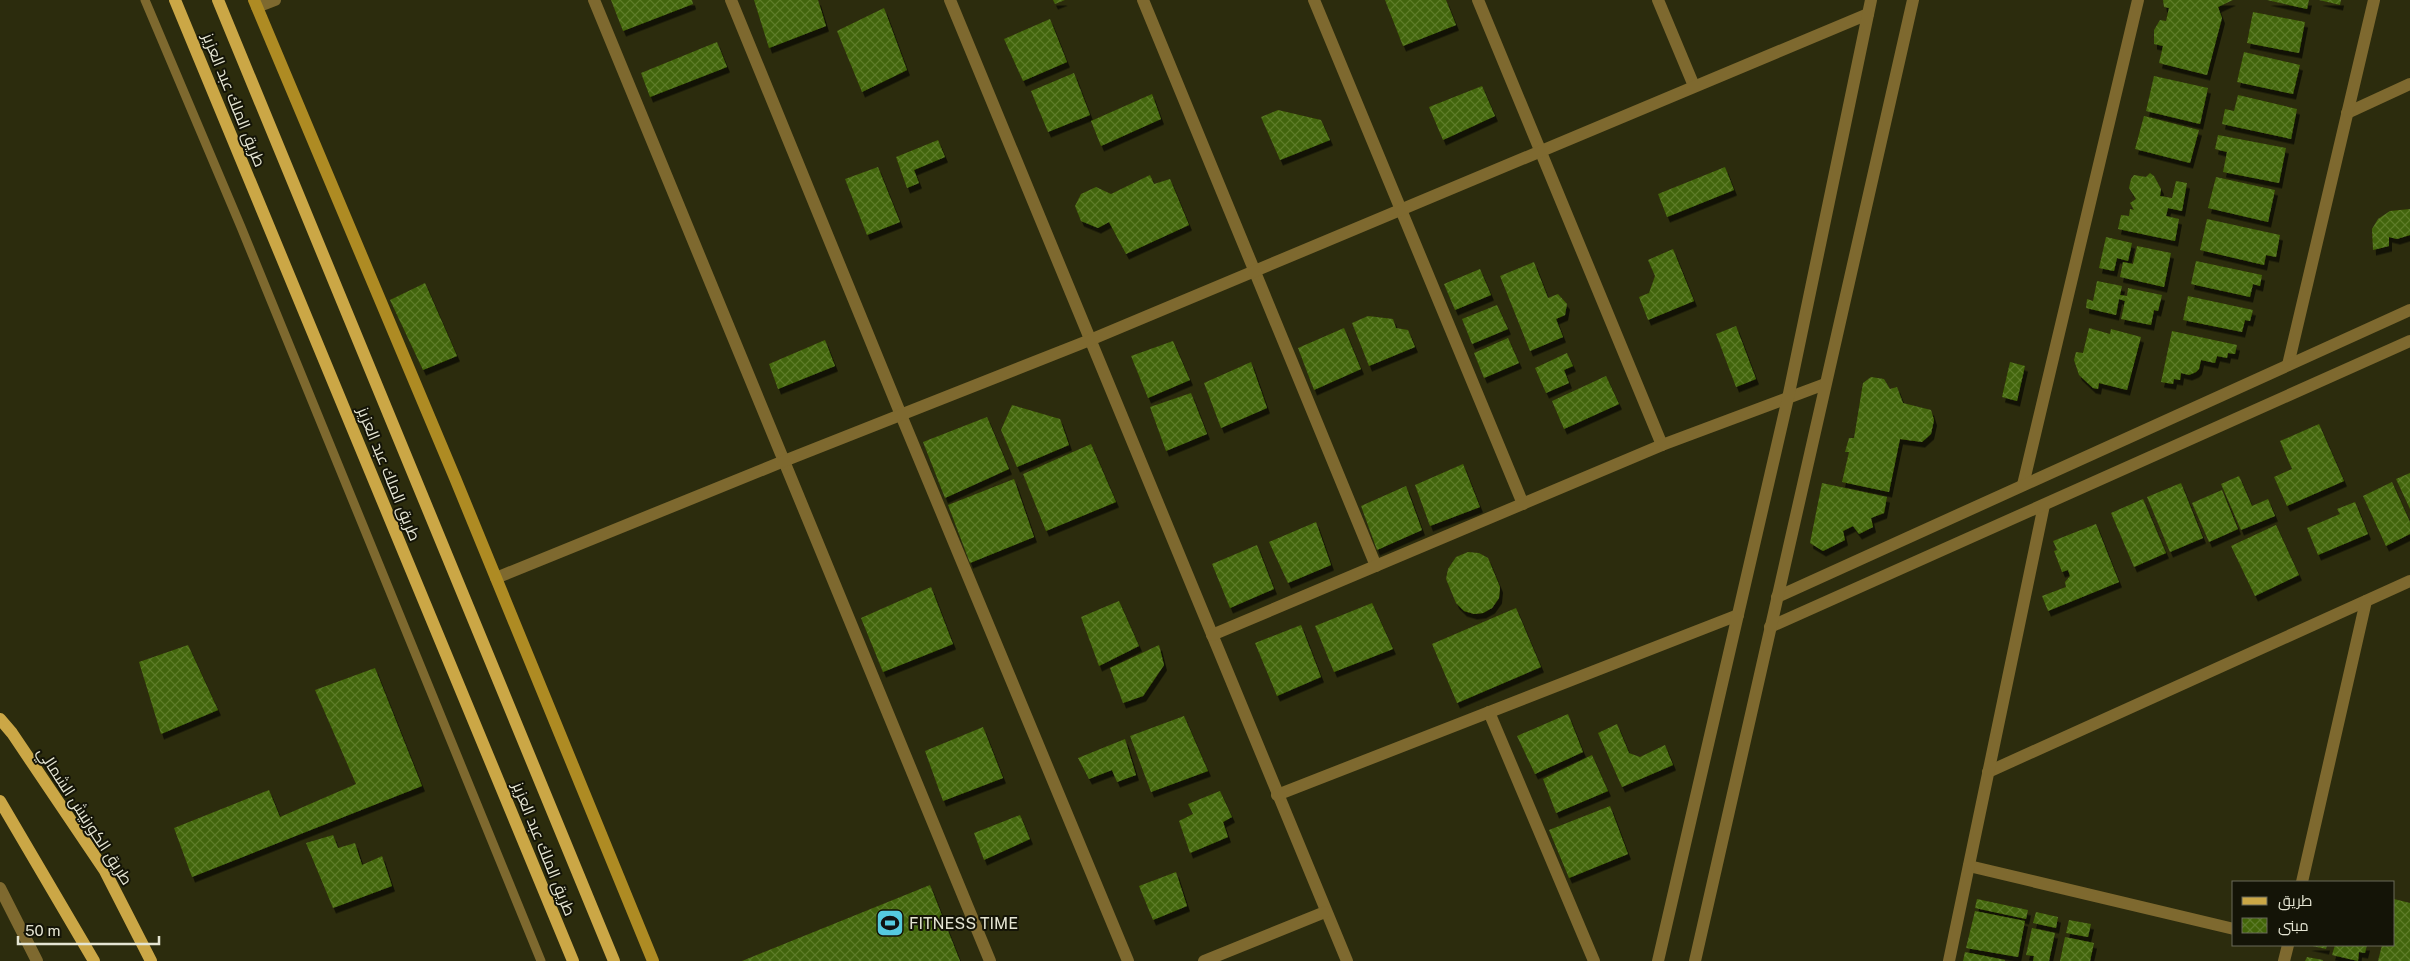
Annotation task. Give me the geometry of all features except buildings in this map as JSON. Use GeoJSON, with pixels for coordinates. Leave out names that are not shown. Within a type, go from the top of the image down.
{"type":"FeatureCollection","features":[{"type":"Feature","properties":{"kind":"main road","name":"طريق الملك عبد العزيز"},"geometry":{"type":"LineString","coordinates":[[175,0],[573,961]]}},
{"type":"Feature","properties":{"kind":"main road","name":"طريق الملك عبد العزيز"},"geometry":{"type":"LineString","coordinates":[[218,0],[614,961]]}},
{"type":"Feature","properties":{"kind":"main road"},"geometry":{"type":"LineString","coordinates":[[256,4],[496,578],[653,961]]}},
{"type":"Feature","properties":{"kind":"main road","name":"طريق الكورنيش الشمالي"},"geometry":{"type":"LineString","coordinates":[[0,719],[12,733],[105,871],[151,961]]}},
{"type":"Feature","properties":{"kind":"main road"},"geometry":{"type":"LineString","coordinates":[[0,801],[94,961]]}},
{"type":"Feature","properties":{"kind":"street"},"geometry":{"type":"LineString","coordinates":[[256,4],[276,0]]}},
{"type":"Feature","properties":{"kind":"street"},"geometry":{"type":"LineString","coordinates":[[594,0],[990,961]]}},
{"type":"Feature","properties":{"kind":"street"},"geometry":{"type":"LineString","coordinates":[[731,0],[1128,961]]}},
{"type":"Feature","properties":{"kind":"street"},"geometry":{"type":"LineString","coordinates":[[950,0],[1325,912],[1347,961]]}},
{"type":"Feature","properties":{"kind":"street"},"geometry":{"type":"LineString","coordinates":[[1143,0],[1376,566]]}},
{"type":"Feature","properties":{"kind":"street"},"geometry":{"type":"LineString","coordinates":[[1314,0],[1523,504]]}},
{"type":"Feature","properties":{"kind":"street"},"geometry":{"type":"LineString","coordinates":[[1478,0],[1662,445]]}},
{"type":"Feature","properties":{"kind":"street"},"geometry":{"type":"LineString","coordinates":[[1658,0],[1694,86]]}},
{"type":"Feature","properties":{"kind":"street"},"geometry":{"type":"LineString","coordinates":[[1658,961],[1788,398],[1871,0]]}},
{"type":"Feature","properties":{"kind":"street"},"geometry":{"type":"LineString","coordinates":[[1695,961],[1776,597],[1913,0]]}},
{"type":"Feature","properties":{"kind":"street"},"geometry":{"type":"LineString","coordinates":[[2023,485],[2138,0]]}},
{"type":"Feature","properties":{"kind":"street"},"geometry":{"type":"LineString","coordinates":[[2288,365],[2374,0]]}},
{"type":"Feature","properties":{"kind":"street"},"geometry":{"type":"LineString","coordinates":[[496,578],[1090,340],[1868,14]]}},
{"type":"Feature","properties":{"kind":"street"},"geometry":{"type":"LineString","coordinates":[[2347,113],[2410,84]]}},
{"type":"Feature","properties":{"kind":"street"},"geometry":{"type":"LineString","coordinates":[[1776,597],[2410,310]]}},
{"type":"Feature","properties":{"kind":"street"},"geometry":{"type":"LineString","coordinates":[[1770,628],[2410,341]]}},
{"type":"Feature","properties":{"kind":"street"},"geometry":{"type":"LineString","coordinates":[[1212,635],[1662,445],[1825,384]]}},
{"type":"Feature","properties":{"kind":"street"},"geometry":{"type":"LineString","coordinates":[[1949,961],[2044,505]]}},
{"type":"Feature","properties":{"kind":"street"},"geometry":{"type":"LineString","coordinates":[[1988,772],[2410,581]]}},
{"type":"Feature","properties":{"kind":"street"},"geometry":{"type":"LineString","coordinates":[[2302,881],[2366,601]]}},
{"type":"Feature","properties":{"kind":"street"},"geometry":{"type":"LineString","coordinates":[[1277,795],[1738,615]]}},
{"type":"Feature","properties":{"kind":"street"},"geometry":{"type":"LineString","coordinates":[[1489,712],[1594,961]]}},
{"type":"Feature","properties":{"kind":"street"},"geometry":{"type":"LineString","coordinates":[[1969,866],[2232,929]]}},
{"type":"Feature","properties":{"kind":"street"},"geometry":{"type":"LineString","coordinates":[[0,888],[37,961]]}},
{"type":"Feature","properties":{"kind":"street"},"geometry":{"type":"LineString","coordinates":[[1204,961],[1325,912]]}},
{"type":"Feature","properties":{"kind":"street"},"geometry":{"type":"LineString","coordinates":[[2284,961],[2288,946]]}},
{"type":"Feature","properties":{"kind":"lane"},"geometry":{"type":"LineString","coordinates":[[145,0],[241,227],[541,961]]}},
{"type":"Feature","properties":{"kind":"place","name":"FITNESS TIME"},"geometry":{"type":"Point","coordinates":[890,923]}}]}
